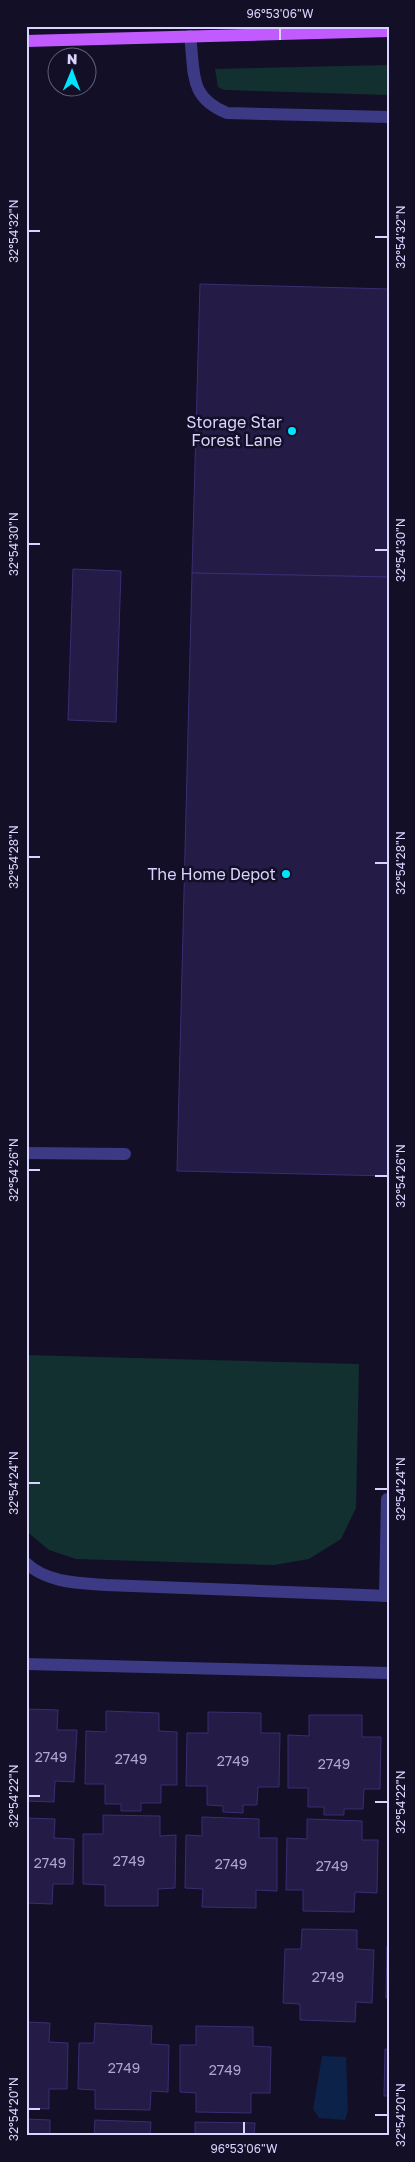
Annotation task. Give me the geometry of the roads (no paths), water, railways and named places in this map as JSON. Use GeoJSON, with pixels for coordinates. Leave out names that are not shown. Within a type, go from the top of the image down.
{"type":"FeatureCollection","features":[{"type":"Feature","properties":{"kind":"main road"},"geometry":{"type":"LineString","coordinates":[[26,41],[389,31]]}},
{"type":"Feature","properties":{"kind":"street"},"geometry":{"type":"LineString","coordinates":[[190,36],[197,89],[204,101],[226,113],[389,117]]}},
{"type":"Feature","properties":{"kind":"street"},"geometry":{"type":"LineString","coordinates":[[26,1153],[125,1154]]}},
{"type":"Feature","properties":{"kind":"street"},"geometry":{"type":"LineString","coordinates":[[26,1563],[30,1567],[62,1581],[106,1585],[387,1596],[387,1499],[389,1499]]}},
{"type":"Feature","properties":{"kind":"street"},"geometry":{"type":"LineString","coordinates":[[26,1664],[389,1673]]}},
{"type":"Feature","properties":{"kind":"water"},"geometry":{"type":"Polygon","coordinates":[[[322,2056],[346,2057],[348,2111],[345,2120],[319,2118],[313,2109],[322,2056]]]}},
{"type":"Feature","properties":{"kind":"place","name":"Storage Star Forest Lane"},"geometry":{"type":"Point","coordinates":[292,431]}},
{"type":"Feature","properties":{"kind":"place","name":"The Home Depot"},"geometry":{"type":"Point","coordinates":[286,874]}}]}
